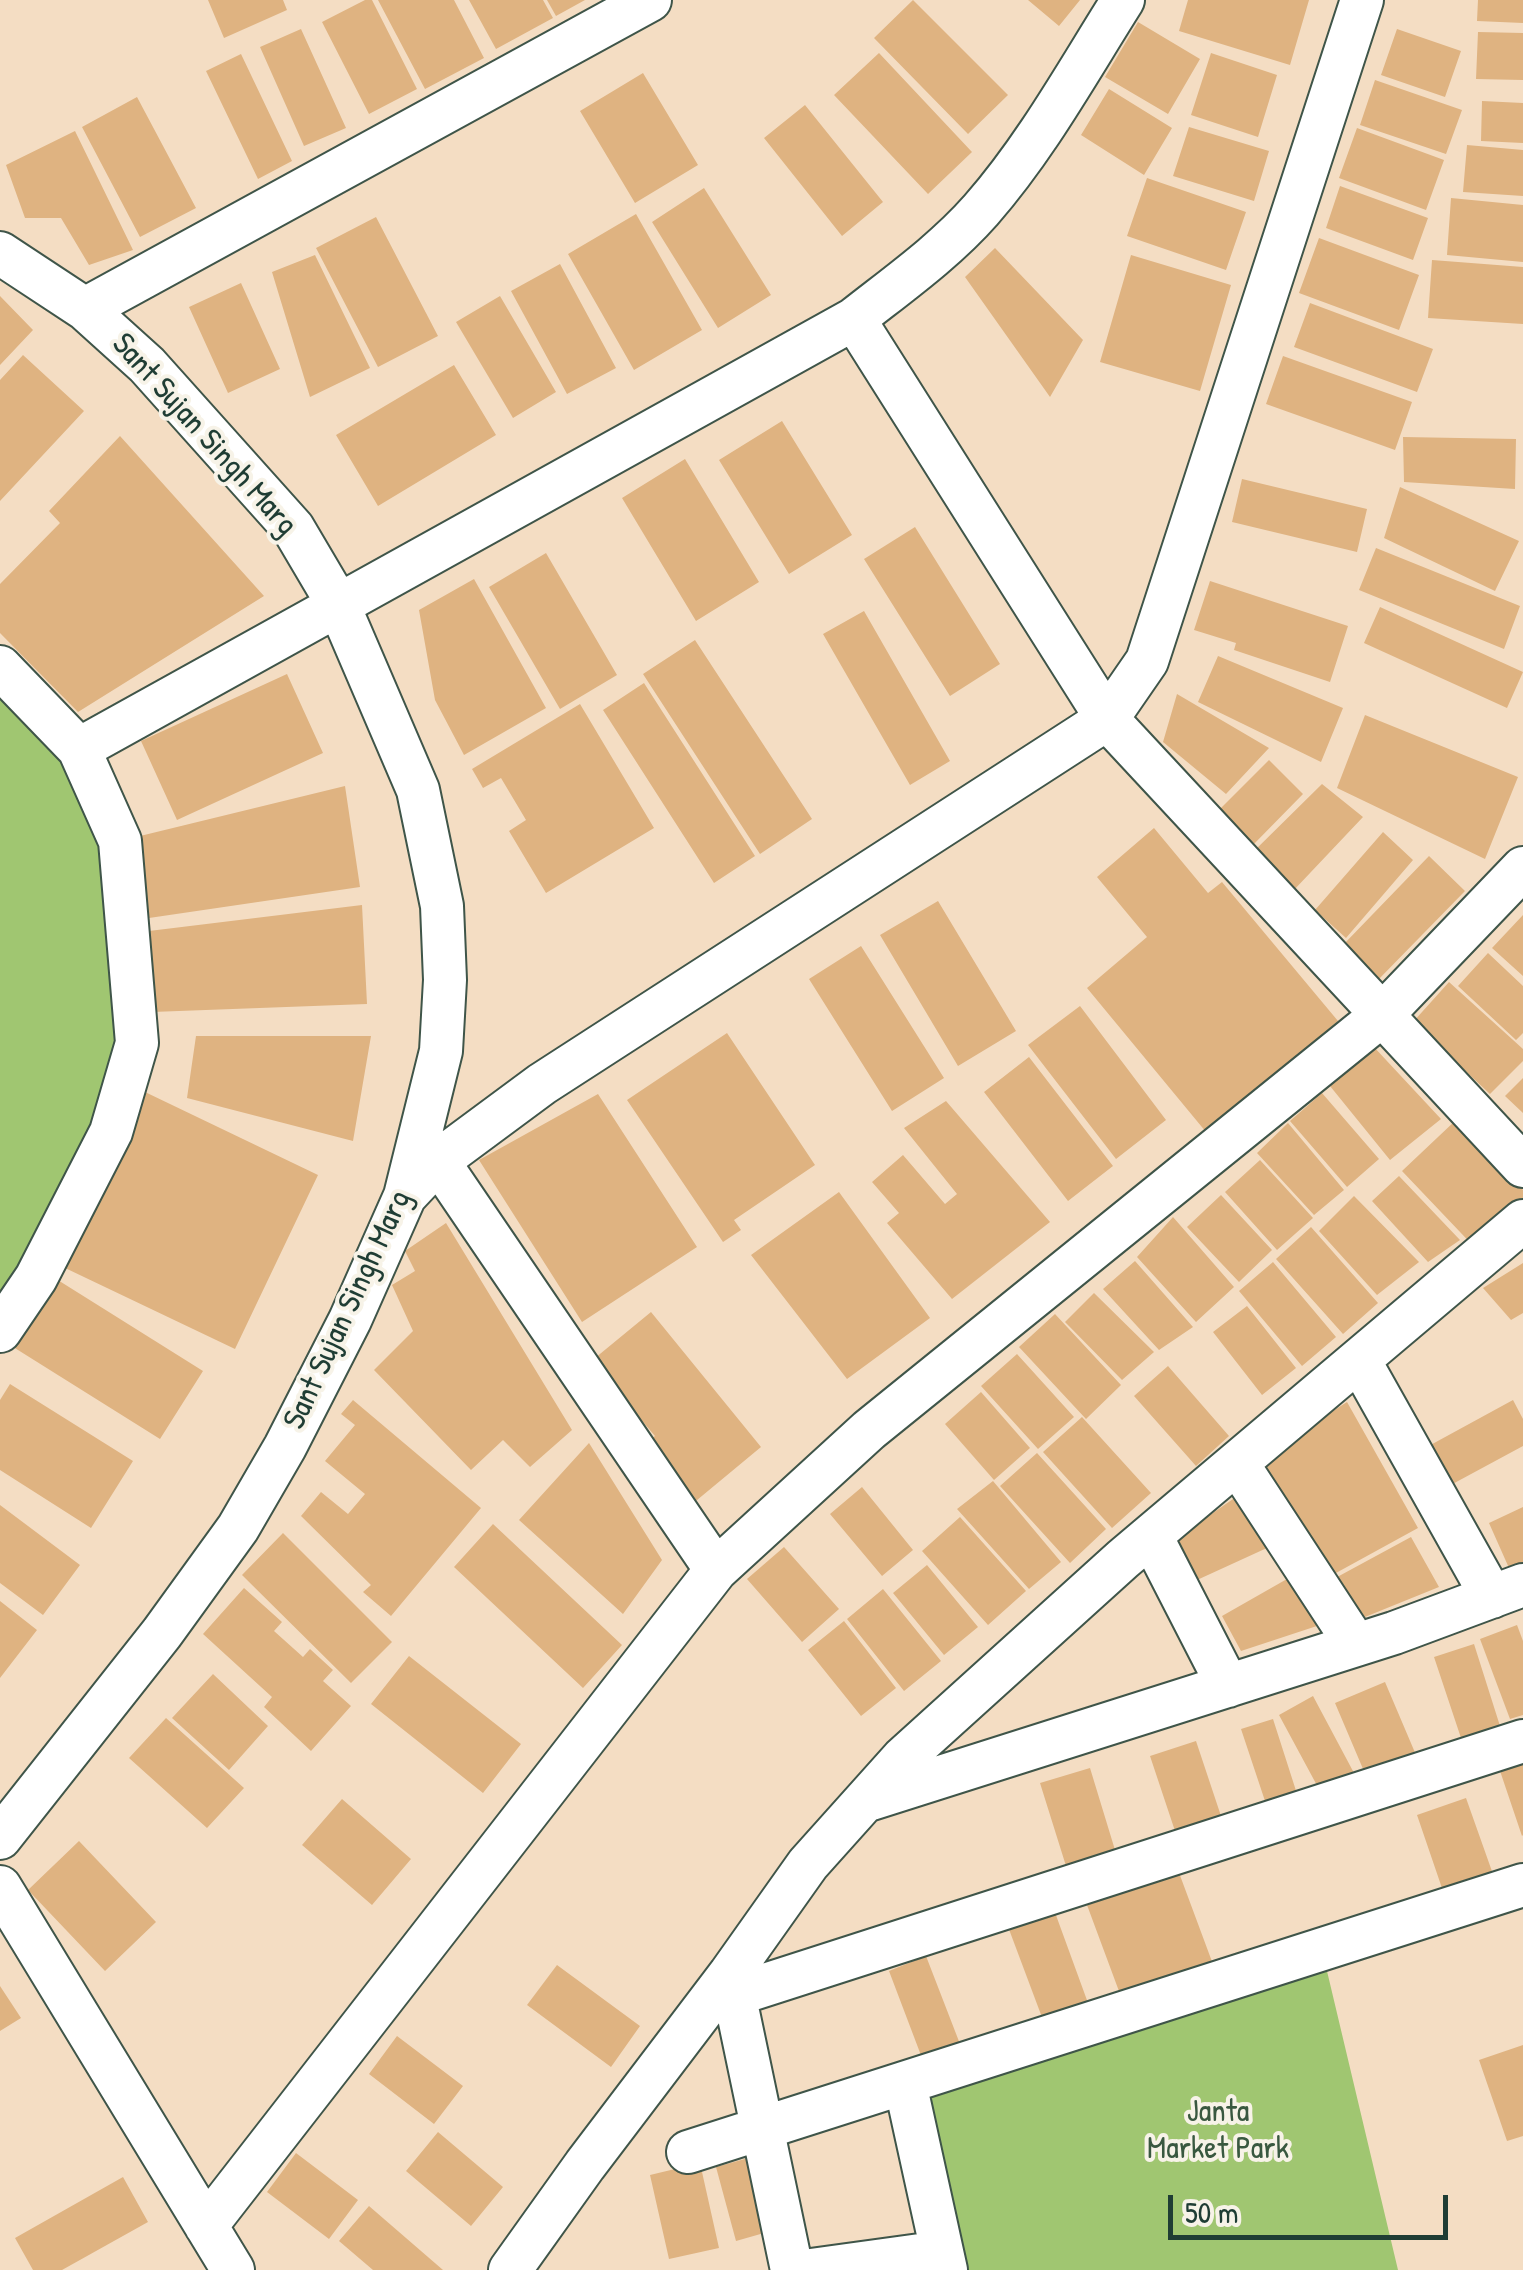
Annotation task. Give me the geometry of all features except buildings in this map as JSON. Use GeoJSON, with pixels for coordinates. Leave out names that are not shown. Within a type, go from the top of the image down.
{"type":"FeatureCollection","features":[{"type":"Feature","properties":{"kind":"street"},"geometry":{"type":"LineString","coordinates":[[86,309],[650,0]]}},
{"type":"Feature","properties":{"kind":"street"},"geometry":{"type":"LineString","coordinates":[[79,749],[854,320],[940,251],[980,211],[1024,156],[1123,0]]}},
{"type":"Feature","properties":{"kind":"street"},"geometry":{"type":"LineString","coordinates":[[405,1196],[438,1162],[542,1084],[1107,719],[1146,661],[1362,0]]}},
{"type":"Feature","properties":{"kind":"street","name":"Sant Sujan Singh Marg"},"geometry":{"type":"LineString","coordinates":[[0,253],[86,309],[147,364],[293,528],[338,606],[418,790],[442,906],[445,980],[441,1050],[405,1196],[350,1320],[238,1528],[162,1633],[0,1838]]}},
{"type":"Feature","properties":{"kind":"street"},"geometry":{"type":"LineString","coordinates":[[854,320],[1107,719],[1523,1166]]}},
{"type":"Feature","properties":{"kind":"street"},"geometry":{"type":"LineString","coordinates":[[0,667],[79,749],[120,841],[136,1044],[111,1132],[36,1278],[0,1331]]}},
{"type":"Feature","properties":{"kind":"street"},"geometry":{"type":"LineString","coordinates":[[206,2226],[716,1570],[869,1430],[1382,1014],[1523,868]]}},
{"type":"Feature","properties":{"kind":"street"},"geometry":{"type":"LineString","coordinates":[[438,1162],[716,1570]]}},
{"type":"Feature","properties":{"kind":"street"},"geometry":{"type":"LineString","coordinates":[[510,2270],[585,2165],[732,1985],[808,1864],[838,1826],[903,1758],[1151,1536],[1523,1221]]}},
{"type":"Feature","properties":{"kind":"street"},"geometry":{"type":"LineString","coordinates":[[866,1800],[1356,1645],[1507,1591],[1359,1360]]}},
{"type":"Feature","properties":{"kind":"street"},"geometry":{"type":"LineString","coordinates":[[1237,1463],[1356,1645]]}},
{"type":"Feature","properties":{"kind":"street"},"geometry":{"type":"LineString","coordinates":[[1151,1536],[1228,1686]]}},
{"type":"Feature","properties":{"kind":"street"},"geometry":{"type":"LineString","coordinates":[[732,1985],[1523,1741]]}},
{"type":"Feature","properties":{"kind":"street"},"geometry":{"type":"LineString","coordinates":[[688,2152],[1523,1885]]}},
{"type":"Feature","properties":{"kind":"street"},"geometry":{"type":"LineString","coordinates":[[0,1888],[233,2270]]}},
{"type":"Feature","properties":{"kind":"street"},"geometry":{"type":"LineString","coordinates":[[732,1985],[792,2270]]}},
{"type":"Feature","properties":{"kind":"street"},"geometry":{"type":"LineString","coordinates":[[810,2270],[944,2261],[905,2083]]}},
{"type":"Feature","properties":{"kind":"green space"},"geometry":{"type":"Polygon","coordinates":[[[0,672],[120,841],[137,1043],[0,1331],[0,672]]]}},
{"type":"Feature","properties":{"kind":"green space","name":"Janta Market Park"},"geometry":{"type":"Polygon","coordinates":[[[1322,1950],[1398,2270],[949,2270],[905,2083],[1322,1950]]]}}]}
